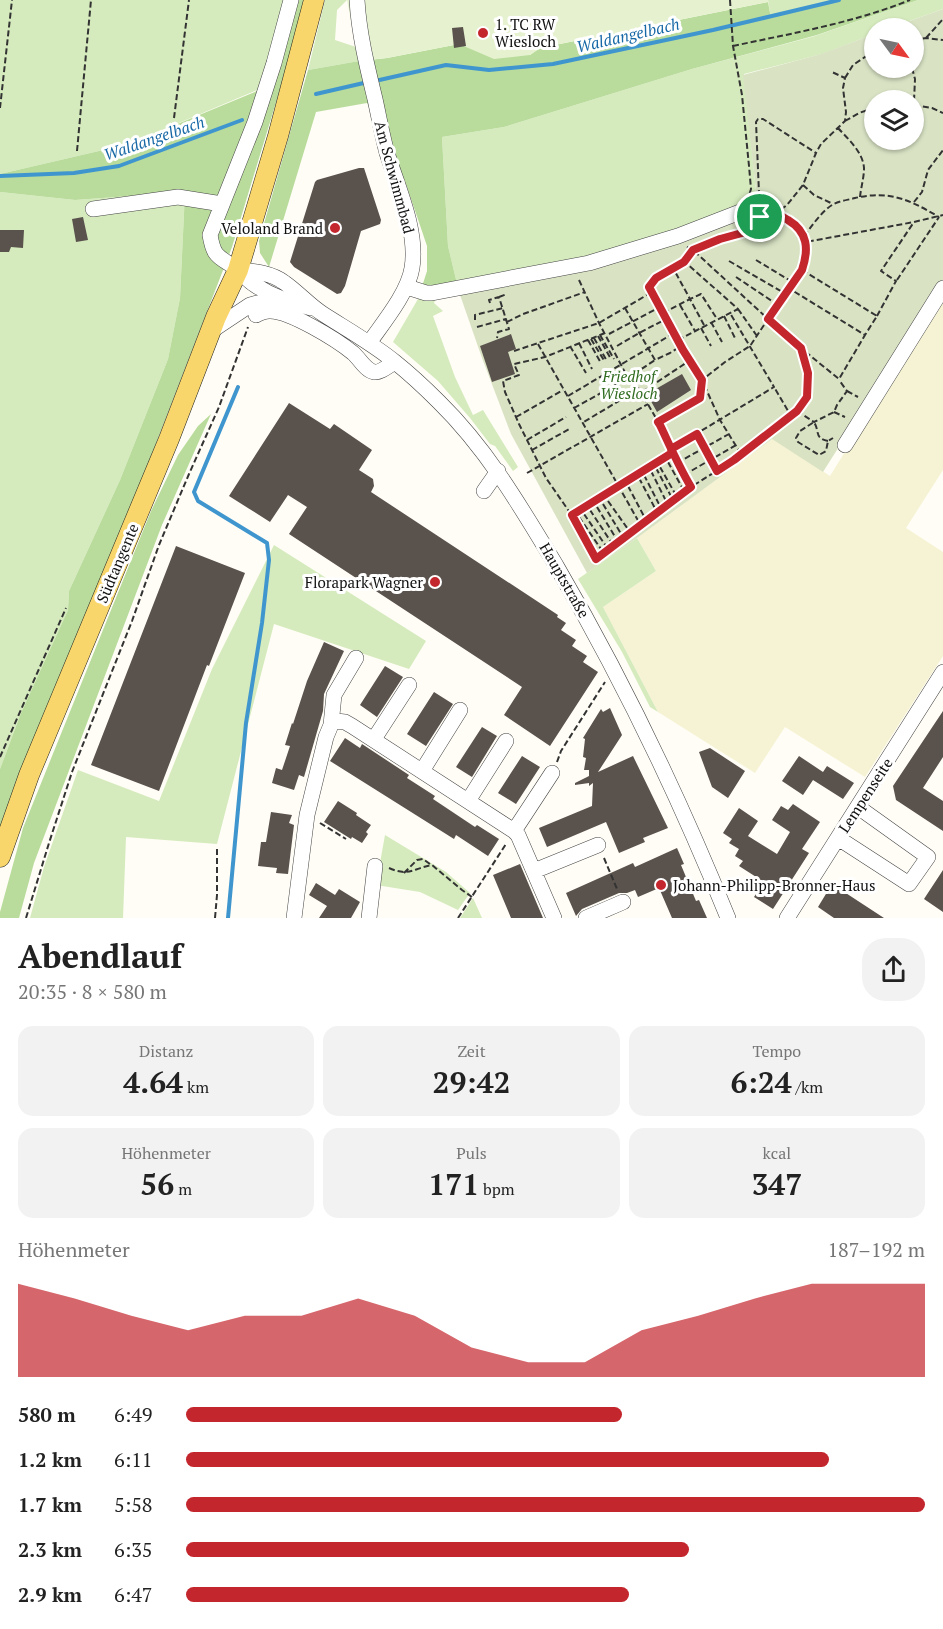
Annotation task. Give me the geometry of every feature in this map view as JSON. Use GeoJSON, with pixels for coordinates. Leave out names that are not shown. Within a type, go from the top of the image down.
{"type":"FeatureCollection","features":[{"type":"Feature","properties":{"kind":"main road","name":"Südtangente"},"geometry":{"type":"LineString","coordinates":[[0,857],[29,776],[238,270],[278,136],[314,0]]}},
{"type":"Feature","properties":{"kind":"street"},"geometry":{"type":"LineString","coordinates":[[238,270],[218,258],[212,248],[210,235],[255,122],[291,0]]}},
{"type":"Feature","properties":{"kind":"street","name":"Am Schwimmbad"},"geometry":{"type":"LineString","coordinates":[[357,0],[367,70],[387,151],[411,233],[413,250],[412,269],[407,287],[369,343]]}},
{"type":"Feature","properties":{"kind":"street"},"geometry":{"type":"LineString","coordinates":[[93,209],[178,197],[222,204]]}},
{"type":"Feature","properties":{"kind":"street"},"geometry":{"type":"LineString","coordinates":[[407,287],[426,292],[450,290],[589,263],[678,236],[740,212]]}},
{"type":"Feature","properties":{"kind":"street","name":"Hauptstraße"},"geometry":{"type":"LineString","coordinates":[[238,270],[252,284],[276,298],[314,308]]}},
{"type":"Feature","properties":{"kind":"street","name":"Hauptstraße"},"geometry":{"type":"LineString","coordinates":[[238,270],[257,271],[284,281],[314,308],[395,362],[440,403],[498,471],[588,620],[614,668],[645,730],[728,918]]}},
{"type":"Feature","properties":{"kind":"street"},"geometry":{"type":"LineString","coordinates":[[841,440],[943,288]]}},
{"type":"Feature","properties":{"kind":"street"},"geometry":{"type":"LineString","coordinates":[[211,331],[250,305],[276,298]]}},
{"type":"Feature","properties":{"kind":"street"},"geometry":{"type":"LineString","coordinates":[[256,315],[267,310],[293,317],[355,354],[373,372],[395,362]]}},
{"type":"Feature","properties":{"kind":"street"},"geometry":{"type":"LineString","coordinates":[[484,491],[498,471]]}},
{"type":"Feature","properties":{"kind":"street"},"geometry":{"type":"LineString","coordinates":[[294,918],[307,815],[331,725],[334,695],[356,658]]}},
{"type":"Feature","properties":{"kind":"street","name":"Lempenseite"},"geometry":{"type":"LineString","coordinates":[[787,918],[943,672]]}},
{"type":"Feature","properties":{"kind":"street"},"geometry":{"type":"LineString","coordinates":[[374,739],[409,685]]}},
{"type":"Feature","properties":{"kind":"street"},"geometry":{"type":"LineString","coordinates":[[422,771],[460,710]]}},
{"type":"Feature","properties":{"kind":"street"},"geometry":{"type":"LineString","coordinates":[[331,725],[336,721],[345,722],[514,831],[518,835],[554,918]]}},
{"type":"Feature","properties":{"kind":"street"},"geometry":{"type":"LineString","coordinates":[[468,801],[506,741]]}},
{"type":"Feature","properties":{"kind":"street"},"geometry":{"type":"LineString","coordinates":[[514,831],[552,773]]}},
{"type":"Feature","properties":{"kind":"street"},"geometry":{"type":"LineString","coordinates":[[838,838],[909,884],[928,857],[858,807]]}},
{"type":"Feature","properties":{"kind":"street"},"geometry":{"type":"LineString","coordinates":[[534,871],[598,844]]}},
{"type":"Feature","properties":{"kind":"street"},"geometry":{"type":"LineString","coordinates":[[369,918],[375,866]]}},
{"type":"Feature","properties":{"kind":"street"},"geometry":{"type":"LineString","coordinates":[[586,918],[623,902]]}},
{"type":"Feature","properties":{"kind":"path"},"geometry":{"type":"LineString","coordinates":[[0,108],[12,0]]}},
{"type":"Feature","properties":{"kind":"path"},"geometry":{"type":"LineString","coordinates":[[76,151],[91,0]]}},
{"type":"Feature","properties":{"kind":"path"},"geometry":{"type":"LineString","coordinates":[[174,118],[189,0]]}},
{"type":"Feature","properties":{"kind":"path"},"geometry":{"type":"LineString","coordinates":[[730,0],[733,46],[742,94],[751,189],[748,201],[740,212]]}},
{"type":"Feature","properties":{"kind":"path"},"geometry":{"type":"LineString","coordinates":[[733,46],[842,24],[910,0]]}},
{"type":"Feature","properties":{"kind":"path"},"geometry":{"type":"LineString","coordinates":[[926,38],[943,19]]}},
{"type":"Feature","properties":{"kind":"path"},"geometry":{"type":"LineString","coordinates":[[926,38],[943,40]]}},
{"type":"Feature","properties":{"kind":"path"},"geometry":{"type":"LineString","coordinates":[[845,121],[844,78],[853,65],[864,58]]}},
{"type":"Feature","properties":{"kind":"path"},"geometry":{"type":"LineString","coordinates":[[832,72],[844,78]]}},
{"type":"Feature","properties":{"kind":"path"},"geometry":{"type":"LineString","coordinates":[[924,106],[943,113]]}},
{"type":"Feature","properties":{"kind":"path"},"geometry":{"type":"LineString","coordinates":[[760,217],[775,214],[787,205],[803,185],[821,144],[845,121],[864,111]]}},
{"type":"Feature","properties":{"kind":"path"},"geometry":{"type":"LineString","coordinates":[[741,454],[720,420],[702,380],[689,361],[649,287],[656,278],[684,262],[693,250],[720,239],[753,230],[758,225],[760,217],[756,122],[758,119],[763,119],[816,153]]}},
{"type":"Feature","properties":{"kind":"path"},"geometry":{"type":"LineString","coordinates":[[838,128],[853,145],[863,163],[860,197]]}},
{"type":"Feature","properties":{"kind":"path"},"geometry":{"type":"LineString","coordinates":[[914,202],[922,192],[928,170],[943,150]]}},
{"type":"Feature","properties":{"kind":"path"},"geometry":{"type":"LineString","coordinates":[[803,185],[814,195],[833,204]]}},
{"type":"Feature","properties":{"kind":"path"},"geometry":{"type":"LineString","coordinates":[[804,236],[833,204],[860,197],[897,196],[914,202],[939,217]]}},
{"type":"Feature","properties":{"kind":"path"},"geometry":{"type":"LineString","coordinates":[[658,422],[700,398],[702,380],[750,346],[802,270],[806,242],[804,236],[791,222],[775,214]]}},
{"type":"Feature","properties":{"kind":"path"},"geometry":{"type":"LineString","coordinates":[[806,242],[943,215]]}},
{"type":"Feature","properties":{"kind":"path"},"geometry":{"type":"LineString","coordinates":[[839,379],[896,281],[939,217]]}},
{"type":"Feature","properties":{"kind":"path"},"geometry":{"type":"LineString","coordinates":[[896,281],[881,271],[914,222]]}},
{"type":"Feature","properties":{"kind":"path"},"geometry":{"type":"LineString","coordinates":[[678,236],[684,245],[693,250],[768,319],[839,379],[859,400]]}},
{"type":"Feature","properties":{"kind":"path"},"geometry":{"type":"LineString","coordinates":[[756,260],[794,283]]}},
{"type":"Feature","properties":{"kind":"path"},"geometry":{"type":"LineString","coordinates":[[729,261],[786,294]]}},
{"type":"Feature","properties":{"kind":"path"},"geometry":{"type":"LineString","coordinates":[[684,262],[738,309],[757,336]]}},
{"type":"Feature","properties":{"kind":"path"},"geometry":{"type":"LineString","coordinates":[[672,268],[690,299],[711,346]]}},
{"type":"Feature","properties":{"kind":"path"},"geometry":{"type":"LineString","coordinates":[[802,270],[877,316]]}},
{"type":"Feature","properties":{"kind":"path"},"geometry":{"type":"LineString","coordinates":[[736,277],[778,305]]}},
{"type":"Feature","properties":{"kind":"path"},"geometry":{"type":"LineString","coordinates":[[790,289],[865,335]]}},
{"type":"Feature","properties":{"kind":"path"},"geometry":{"type":"LineString","coordinates":[[477,327],[506,320],[585,292],[628,378],[639,388],[691,487]]}},
{"type":"Feature","properties":{"kind":"path"},"geometry":{"type":"LineString","coordinates":[[514,351],[599,323],[652,292]]}},
{"type":"Feature","properties":{"kind":"path"},"geometry":{"type":"LineString","coordinates":[[663,313],[701,294],[717,320]]}},
{"type":"Feature","properties":{"kind":"path"},"geometry":{"type":"LineString","coordinates":[[490,303],[489,300],[499,297],[509,329],[498,332],[497,338]]}},
{"type":"Feature","properties":{"kind":"path"},"geometry":{"type":"LineString","coordinates":[[680,305],[695,331]]}},
{"type":"Feature","properties":{"kind":"path"},"geometry":{"type":"LineString","coordinates":[[609,334],[660,307]]}},
{"type":"Feature","properties":{"kind":"path"},"geometry":{"type":"LineString","coordinates":[[475,320],[475,315],[503,308]]}},
{"type":"Feature","properties":{"kind":"path"},"geometry":{"type":"LineString","coordinates":[[625,308],[655,360]]}},
{"type":"Feature","properties":{"kind":"path"},"geometry":{"type":"LineString","coordinates":[[678,340],[738,309]]}},
{"type":"Feature","properties":{"kind":"path"},"geometry":{"type":"LineString","coordinates":[[730,313],[790,417]]}},
{"type":"Feature","properties":{"kind":"path"},"geometry":{"type":"LineString","coordinates":[[26,918],[72,772],[128,631],[159,545],[219,407],[242,341],[256,315]]}},
{"type":"Feature","properties":{"kind":"path"},"geometry":{"type":"LineString","coordinates":[[724,316],[735,338]]}},
{"type":"Feature","properties":{"kind":"path"},"geometry":{"type":"LineString","coordinates":[[617,346],[666,319]]}},
{"type":"Feature","properties":{"kind":"path"},"geometry":{"type":"LineString","coordinates":[[711,322],[722,342]]}},
{"type":"Feature","properties":{"kind":"path"},"geometry":{"type":"LineString","coordinates":[[605,333],[545,357],[514,364],[519,375],[503,381],[505,392],[516,417],[546,478],[572,515],[596,559],[667,504],[741,454],[797,411],[807,397],[808,389],[808,373],[801,348]]}},
{"type":"Feature","properties":{"kind":"path"},"geometry":{"type":"LineString","coordinates":[[567,396],[674,333]]}},
{"type":"Feature","properties":{"kind":"path"},"geometry":{"type":"LineString","coordinates":[[594,338],[608,361]]}},
{"type":"Feature","properties":{"kind":"path"},"geometry":{"type":"LineString","coordinates":[[594,338],[608,361]]}},
{"type":"Feature","properties":{"kind":"path"},"geometry":{"type":"LineString","coordinates":[[594,338],[608,361]]}},
{"type":"Feature","properties":{"kind":"path"},"geometry":{"type":"LineString","coordinates":[[579,343],[592,369]]}},
{"type":"Feature","properties":{"kind":"path"},"geometry":{"type":"LineString","coordinates":[[538,344],[640,525]]}},
{"type":"Feature","properties":{"kind":"path"},"geometry":{"type":"LineString","coordinates":[[570,346],[586,373]]}},
{"type":"Feature","properties":{"kind":"path"},"geometry":{"type":"LineString","coordinates":[[574,409],[681,346]]}},
{"type":"Feature","properties":{"kind":"path"},"geometry":{"type":"LineString","coordinates":[[641,392],[689,361]]}},
{"type":"Feature","properties":{"kind":"path"},"geometry":{"type":"LineString","coordinates":[[572,515],[774,387]]}},
{"type":"Feature","properties":{"kind":"path"},"geometry":{"type":"LineString","coordinates":[[582,423],[639,388]]}},
{"type":"Feature","properties":{"kind":"path"},"geometry":{"type":"LineString","coordinates":[[516,417],[563,390]]}},
{"type":"Feature","properties":{"kind":"path"},"geometry":{"type":"LineString","coordinates":[[828,441],[826,451],[819,455],[798,442],[796,438],[800,431],[834,412],[848,391]]}},
{"type":"Feature","properties":{"kind":"path"},"geometry":{"type":"LineString","coordinates":[[527,473],[648,404]]}},
{"type":"Feature","properties":{"kind":"path"},"geometry":{"type":"LineString","coordinates":[[797,411],[814,422],[820,438],[828,441],[841,440]]}},
{"type":"Feature","properties":{"kind":"path"},"geometry":{"type":"LineString","coordinates":[[834,412],[845,417],[849,414]]}},
{"type":"Feature","properties":{"kind":"path"},"geometry":{"type":"LineString","coordinates":[[527,440],[566,417]]}},
{"type":"Feature","properties":{"kind":"path"},"geometry":{"type":"LineString","coordinates":[[532,450],[571,428]]}},
{"type":"Feature","properties":{"kind":"path"},"geometry":{"type":"LineString","coordinates":[[697,434],[717,471]]}},
{"type":"Feature","properties":{"kind":"path"},"geometry":{"type":"LineString","coordinates":[[677,463],[729,434]]}},
{"type":"Feature","properties":{"kind":"path"},"geometry":{"type":"LineString","coordinates":[[684,475],[736,445]]}},
{"type":"Feature","properties":{"kind":"path"},"geometry":{"type":"LineString","coordinates":[[668,462],[684,492]]}},
{"type":"Feature","properties":{"kind":"path"},"geometry":{"type":"LineString","coordinates":[[673,500],[658,467],[677,497]]}},
{"type":"Feature","properties":{"kind":"path"},"geometry":{"type":"LineString","coordinates":[[651,471],[667,504]]}},
{"type":"Feature","properties":{"kind":"path"},"geometry":{"type":"LineString","coordinates":[[644,475],[662,508]]}},
{"type":"Feature","properties":{"kind":"path"},"geometry":{"type":"LineString","coordinates":[[639,478],[657,512]]}},
{"type":"Feature","properties":{"kind":"path"},"geometry":{"type":"LineString","coordinates":[[628,486],[646,520]]}},
{"type":"Feature","properties":{"kind":"path"},"geometry":{"type":"LineString","coordinates":[[608,501],[630,532]]}},
{"type":"Feature","properties":{"kind":"path"},"geometry":{"type":"LineString","coordinates":[[603,504],[623,537]]}},
{"type":"Feature","properties":{"kind":"path"},"geometry":{"type":"LineString","coordinates":[[597,507],[618,541]]}},
{"type":"Feature","properties":{"kind":"path"},"geometry":{"type":"LineString","coordinates":[[590,510],[613,545]]}},
{"type":"Feature","properties":{"kind":"path"},"geometry":{"type":"LineString","coordinates":[[584,514],[608,549]]}},
{"type":"Feature","properties":{"kind":"path"},"geometry":{"type":"LineString","coordinates":[[579,517],[603,553]]}},
{"type":"Feature","properties":{"kind":"path"},"geometry":{"type":"LineString","coordinates":[[0,757],[66,608]]}},
{"type":"Feature","properties":{"kind":"path"},"geometry":{"type":"LineString","coordinates":[[552,773],[561,751],[614,668]]}},
{"type":"Feature","properties":{"kind":"path"},"geometry":{"type":"LineString","coordinates":[[307,815],[346,839]]}},
{"type":"Feature","properties":{"kind":"path"},"geometry":{"type":"LineString","coordinates":[[459,918],[514,831]]}},
{"type":"Feature","properties":{"kind":"path"},"geometry":{"type":"LineString","coordinates":[[598,844],[623,902]]}},
{"type":"Feature","properties":{"kind":"path"},"geometry":{"type":"LineString","coordinates":[[215,918],[217,849]]}},
{"type":"Feature","properties":{"kind":"path"},"geometry":{"type":"LineString","coordinates":[[404,873],[417,860],[423,860],[472,897]]}},
{"type":"Feature","properties":{"kind":"path"},"geometry":{"type":"LineString","coordinates":[[375,866],[379,862],[392,870],[404,873],[432,865]]}},
{"type":"Feature","properties":{"kind":"shaded area"},"geometry":{"type":"Polygon","coordinates":[[[943,294],[943,470],[906,528],[943,552],[943,656],[865,777],[785,727],[755,773],[658,712],[603,607],[656,571],[637,538],[773,438],[830,476],[943,294]]]}},
{"type":"Feature","properties":{"kind":"green space"},"geometry":{"type":"Polygon","coordinates":[[[0,0],[287,0],[262,88],[129,144],[0,174],[0,0]]]}},
{"type":"Feature","properties":{"kind":"green space"},"geometry":{"type":"Polygon","coordinates":[[[287,0],[306,0],[232,247],[126,521],[0,832],[0,769],[21,713],[68,610],[69,591],[120,480],[168,359],[180,298],[185,192],[75,200],[0,192],[0,174],[129,144],[262,89],[287,0]]]}},
{"type":"Feature","properties":{"kind":"green space"},"geometry":{"type":"Polygon","coordinates":[[[325,0],[347,0],[337,10],[335,40],[356,47],[359,61],[308,70],[325,0]]]}},
{"type":"Feature","properties":{"kind":"green space","name":"1. TC RW Wiesloch"},"geometry":{"type":"Polygon","coordinates":[[[347,0],[768,0],[768,2],[540,48],[530,55],[494,59],[459,44],[359,61],[347,0]]]}},
{"type":"Feature","properties":{"kind":"green space"},"geometry":{"type":"Polygon","coordinates":[[[768,0],[829,0],[771,18],[768,0]]]}},
{"type":"Feature","properties":{"kind":"green space"},"geometry":{"type":"Polygon","coordinates":[[[829,0],[918,0],[817,35],[692,69],[504,127],[442,137],[448,246],[459,292],[435,300],[418,299],[427,271],[427,246],[405,181],[367,103],[316,112],[269,267],[260,253],[259,241],[308,70],[459,44],[530,55],[540,48],[768,2],[771,18],[829,0]]]}},
{"type":"Feature","properties":{"kind":"green space"},"geometry":{"type":"Polygon","coordinates":[[[918,0],[943,0],[943,9],[918,18],[866,18],[918,0]]]}},
{"type":"Feature","properties":{"kind":"green space","name":"Friedhof Wiesloch"},"geometry":{"type":"Polygon","coordinates":[[[943,9],[943,282],[823,472],[772,439],[587,573],[511,434],[459,292],[739,220],[756,191],[743,75],[821,54],[864,38],[864,78],[924,78],[924,18],[918,18],[943,9]]]}},
{"type":"Feature","properties":{"kind":"green space"},"geometry":{"type":"Polygon","coordinates":[[[864,19],[864,38],[822,54],[744,74],[756,191],[739,220],[459,292],[448,246],[442,137],[504,127],[692,69],[815,36],[864,19]]]}},
{"type":"Feature","properties":{"kind":"green space"},"geometry":{"type":"Polygon","coordinates":[[[0,192],[75,200],[185,192],[180,298],[168,359],[120,480],[69,591],[68,610],[21,713],[0,769],[0,192]]]}},
{"type":"Feature","properties":{"kind":"green space"},"geometry":{"type":"Polygon","coordinates":[[[418,299],[435,300],[434,303],[443,311],[433,316],[455,377],[473,415],[483,410],[518,467],[513,471],[495,446],[490,444],[438,381],[393,342],[418,299]]]}},
{"type":"Feature","properties":{"kind":"green space"},"geometry":{"type":"Polygon","coordinates":[[[211,414],[162,525],[34,863],[19,918],[0,918],[23,828],[151,511],[178,455],[198,426],[211,414]]]}},
{"type":"Feature","properties":{"kind":"green space"},"geometry":{"type":"Polygon","coordinates":[[[637,538],[656,571],[603,607],[658,712],[650,707],[622,652],[578,579],[637,538]]]}},
{"type":"Feature","properties":{"kind":"green space"},"geometry":{"type":"Polygon","coordinates":[[[274,545],[426,641],[409,669],[274,624],[217,844],[126,837],[123,918],[30,918],[44,867],[78,770],[159,801],[212,669],[274,545]]]}},
{"type":"Feature","properties":{"kind":"green space"},"geometry":{"type":"Polygon","coordinates":[[[385,835],[446,872],[470,893],[458,910],[420,892],[376,885],[385,835]]]}},
{"type":"Feature","properties":{"kind":"green space"},"geometry":{"type":"Polygon","coordinates":[[[473,898],[482,918],[460,918],[473,898]]]}},
{"type":"Feature","properties":{"kind":"building"},"geometry":{"type":"Polygon","coordinates":[[[463,27],[466,46],[454,48],[452,28],[463,27]]]}},
{"type":"Feature","properties":{"kind":"building","name":"Veloland Brand"},"geometry":{"type":"Polygon","coordinates":[[[364,168],[381,220],[380,224],[361,231],[345,286],[341,293],[337,294],[294,267],[290,262],[315,182],[364,168]]]}},
{"type":"Feature","properties":{"kind":"building"},"geometry":{"type":"Polygon","coordinates":[[[83,217],[88,240],[76,242],[72,219],[83,217]]]}},
{"type":"Feature","properties":{"kind":"building"},"geometry":{"type":"Polygon","coordinates":[[[0,230],[24,230],[23,248],[11,247],[9,252],[0,252],[0,230]]]}},
{"type":"Feature","properties":{"kind":"building"},"geometry":{"type":"Polygon","coordinates":[[[511,334],[516,349],[508,352],[515,374],[492,382],[480,346],[511,334]]]}},
{"type":"Feature","properties":{"kind":"building"},"geometry":{"type":"Polygon","coordinates":[[[682,374],[691,390],[657,412],[647,394],[682,374]]]}},
{"type":"Feature","properties":{"kind":"building"},"geometry":{"type":"Polygon","coordinates":[[[289,403],[330,429],[334,424],[372,450],[359,470],[373,479],[374,486],[371,492],[558,615],[557,617],[566,623],[561,630],[576,640],[572,646],[587,656],[583,662],[598,672],[550,746],[504,715],[522,687],[289,534],[307,507],[288,495],[270,522],[229,496],[289,403]]]}},
{"type":"Feature","properties":{"kind":"building"},"geometry":{"type":"Polygon","coordinates":[[[176,546],[245,573],[159,791],[91,765],[176,546]]]}},
{"type":"Feature","properties":{"kind":"building"},"geometry":{"type":"Polygon","coordinates":[[[324,642],[344,651],[324,694],[323,711],[304,777],[299,775],[294,790],[272,783],[276,768],[282,770],[290,746],[285,745],[292,723],[324,642]]]}},
{"type":"Feature","properties":{"kind":"building"},"geometry":{"type":"Polygon","coordinates":[[[385,666],[403,677],[377,717],[360,705],[385,666]]]}},
{"type":"Feature","properties":{"kind":"building"},"geometry":{"type":"Polygon","coordinates":[[[434,692],[453,704],[426,746],[407,734],[434,692]]]}},
{"type":"Feature","properties":{"kind":"building"},"geometry":{"type":"Polygon","coordinates":[[[610,708],[622,735],[598,772],[633,756],[668,828],[643,838],[645,842],[619,853],[606,822],[547,847],[539,828],[592,806],[593,783],[589,786],[589,783],[575,785],[589,776],[589,770],[584,770],[586,758],[583,757],[585,739],[583,738],[601,709],[603,712],[610,708]]]}},
{"type":"Feature","properties":{"kind":"building"},"geometry":{"type":"Polygon","coordinates":[[[943,711],[943,757],[923,788],[943,801],[943,831],[896,800],[893,786],[943,711]]]}},
{"type":"Feature","properties":{"kind":"building"},"geometry":{"type":"Polygon","coordinates":[[[482,727],[497,736],[472,777],[456,767],[482,727]]]}},
{"type":"Feature","properties":{"kind":"building"},"geometry":{"type":"Polygon","coordinates":[[[345,738],[360,748],[362,744],[409,775],[407,778],[435,796],[433,799],[475,827],[477,825],[499,839],[488,856],[456,835],[454,839],[330,761],[345,738]]]}},
{"type":"Feature","properties":{"kind":"building"},"geometry":{"type":"Polygon","coordinates":[[[710,748],[745,771],[728,798],[712,787],[699,752],[710,748]]]}},
{"type":"Feature","properties":{"kind":"building"},"geometry":{"type":"Polygon","coordinates":[[[522,756],[540,767],[516,804],[498,793],[522,756]]]}},
{"type":"Feature","properties":{"kind":"building"},"geometry":{"type":"Polygon","coordinates":[[[799,756],[823,772],[827,766],[854,783],[843,799],[813,780],[803,795],[782,781],[799,756]]]}},
{"type":"Feature","properties":{"kind":"building"},"geometry":{"type":"Polygon","coordinates":[[[338,801],[371,825],[362,843],[352,837],[351,839],[324,822],[338,801]]]}},
{"type":"Feature","properties":{"kind":"building"},"geometry":{"type":"Polygon","coordinates":[[[793,804],[820,822],[802,849],[809,853],[773,909],[754,897],[764,882],[739,866],[743,861],[735,856],[739,849],[729,843],[732,839],[723,833],[739,808],[758,821],[748,836],[777,854],[790,832],[772,820],[781,806],[788,810],[793,804]]]}},
{"type":"Feature","properties":{"kind":"building"},"geometry":{"type":"Polygon","coordinates":[[[271,812],[292,815],[289,823],[294,825],[288,874],[276,873],[277,868],[258,866],[261,842],[266,842],[271,812]]]}},
{"type":"Feature","properties":{"kind":"building","name":"Johann-Philipp-Bronner-Haus"},"geometry":{"type":"Polygon","coordinates":[[[677,848],[684,864],[681,865],[696,901],[699,900],[707,918],[672,918],[659,888],[638,897],[635,890],[619,893],[582,909],[576,916],[566,893],[633,863],[635,867],[677,848]]]}},
{"type":"Feature","properties":{"kind":"building"},"geometry":{"type":"Polygon","coordinates":[[[520,864],[543,918],[511,918],[493,875],[520,864]]]}},
{"type":"Feature","properties":{"kind":"building"},"geometry":{"type":"Polygon","coordinates":[[[943,870],[943,912],[924,899],[943,870]]]}},
{"type":"Feature","properties":{"kind":"building"},"geometry":{"type":"Polygon","coordinates":[[[316,883],[335,895],[339,889],[360,902],[351,918],[319,918],[327,906],[309,895],[316,883]]]}},
{"type":"Feature","properties":{"kind":"building"},"geometry":{"type":"Polygon","coordinates":[[[832,884],[884,918],[834,918],[818,907],[832,884]]]}},
{"type":"Feature","properties":{"kind":"waterway","name":"Waldangelbach"},"geometry":{"type":"LineString","coordinates":[[375,81],[446,65],[489,70],[553,64],[839,0]]}},
{"type":"Feature","properties":{"kind":"waterway","name":"Waldangelbach"},"geometry":{"type":"LineString","coordinates":[[316,94],[368,82]]}},
{"type":"Feature","properties":{"kind":"waterway","name":"Waldangelbach"},"geometry":{"type":"LineString","coordinates":[[0,176],[74,173],[119,166],[242,120]]}},
{"type":"Feature","properties":{"kind":"waterway"},"geometry":{"type":"LineString","coordinates":[[228,918],[246,723],[262,623],[269,560],[267,543],[198,501],[194,492],[238,387]]}},
{"type":"Feature","properties":{"kind":"place","name":"1. TC RW Wiesloch"},"geometry":{"type":"Point","coordinates":[483,33]}},
{"type":"Feature","properties":{"kind":"place","name":"Veloland Brand"},"geometry":{"type":"Point","coordinates":[335,228]}},
{"type":"Feature","properties":{"kind":"place","name":"Florapark Wagner"},"geometry":{"type":"Point","coordinates":[435,582]}},
{"type":"Feature","properties":{"kind":"place","name":"Johann-Philipp-Bronner-Haus"},"geometry":{"type":"Point","coordinates":[661,885]}},
{"type":"Feature","properties":{"kind":"route"},"geometry":{"type":"LineString","coordinates":[[760,217],[758,225],[753,230],[720,239],[693,250],[684,262],[656,278],[649,287],[702,380],[700,398],[658,422],[671,449],[675,460],[691,487],[596,559],[572,515],[672,453],[671,449],[697,434],[717,471],[797,411],[807,397],[808,373],[801,348],[768,319],[802,270],[806,242],[804,236],[791,222],[775,214],[760,217]]}}]}
